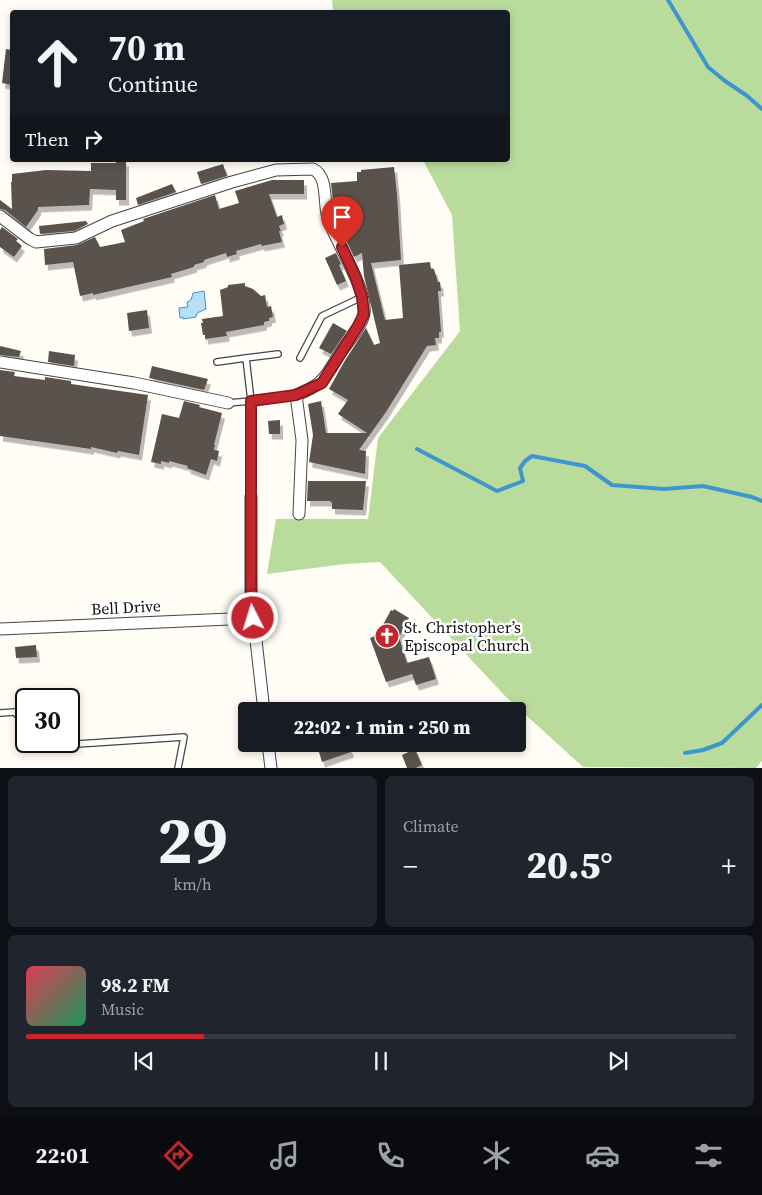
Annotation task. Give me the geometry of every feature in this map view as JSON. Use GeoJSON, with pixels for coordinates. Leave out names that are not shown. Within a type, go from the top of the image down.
{"type":"FeatureCollection","features":[{"type":"Feature","properties":{"kind":"street"},"geometry":{"type":"LineString","coordinates":[[0,216],[36,242],[67,240],[76,238],[112,221],[276,170],[313,169],[319,174],[324,187],[328,217],[356,278],[362,297],[364,314],[322,383],[290,396],[302,440],[299,514]]}},
{"type":"Feature","properties":{"kind":"street"},"geometry":{"type":"LineString","coordinates":[[0,362],[134,383],[228,403]]}},
{"type":"Feature","properties":{"kind":"street"},"geometry":{"type":"LineString","coordinates":[[251,497],[251,596],[263,702]]}},
{"type":"Feature","properties":{"kind":"street","name":"Bell Drive"},"geometry":{"type":"LineString","coordinates":[[0,629],[253,618]]}},
{"type":"Feature","properties":{"kind":"street"},"geometry":{"type":"LineString","coordinates":[[269,752],[271,768]]}},
{"type":"Feature","properties":{"kind":"lane"},"geometry":{"type":"LineString","coordinates":[[300,358],[322,316],[362,297]]}},
{"type":"Feature","properties":{"kind":"lane"},"geometry":{"type":"LineString","coordinates":[[217,362],[278,354]]}},
{"type":"Feature","properties":{"kind":"lane"},"geometry":{"type":"LineString","coordinates":[[246,358],[251,401],[251,497]]}},
{"type":"Feature","properties":{"kind":"lane"},"geometry":{"type":"LineString","coordinates":[[228,403],[290,396]]}},
{"type":"Feature","properties":{"kind":"lane"},"geometry":{"type":"LineString","coordinates":[[0,713],[15,713]]}},
{"type":"Feature","properties":{"kind":"lane"},"geometry":{"type":"LineString","coordinates":[[80,744],[184,737],[178,768]]}},
{"type":"Feature","properties":{"kind":"green space"},"geometry":{"type":"Polygon","coordinates":[[[332,0],[762,0],[762,761],[756,768],[583,767],[526,715],[526,702],[512,702],[506,697],[380,562],[345,564],[267,574],[276,519],[368,519],[378,438],[460,331],[452,215],[424,162],[510,162],[510,10],[333,10],[332,0]]]}},
{"type":"Feature","properties":{"kind":"water"},"geometry":{"type":"Polygon","coordinates":[[[204,291],[206,309],[197,313],[196,317],[180,318],[179,308],[188,307],[187,302],[191,300],[193,293],[204,291]]]}},
{"type":"Feature","properties":{"kind":"building"},"geometry":{"type":"Polygon","coordinates":[[[6,49],[10,50],[10,85],[2,83],[6,49]]]}},
{"type":"Feature","properties":{"kind":"building"},"geometry":{"type":"Polygon","coordinates":[[[126,162],[126,200],[116,200],[116,190],[90,189],[89,205],[38,207],[38,210],[26,227],[5,210],[0,209],[0,200],[12,209],[12,174],[46,170],[91,171],[91,163],[126,162]]]}},
{"type":"Feature","properties":{"kind":"building"},"geometry":{"type":"Polygon","coordinates":[[[223,164],[227,176],[201,184],[197,172],[223,164]]]}},
{"type":"Feature","properties":{"kind":"building"},"geometry":{"type":"Polygon","coordinates":[[[394,167],[401,260],[371,263],[385,320],[403,318],[399,265],[430,262],[431,269],[434,269],[438,282],[440,282],[441,291],[438,291],[441,332],[439,332],[439,338],[435,338],[436,345],[427,346],[386,412],[359,450],[366,451],[365,474],[309,462],[313,435],[308,404],[321,401],[326,433],[367,433],[338,414],[348,400],[329,389],[366,328],[374,345],[380,343],[364,276],[362,253],[354,257],[339,225],[334,211],[331,183],[357,181],[357,172],[361,172],[361,170],[394,167]]]}},
{"type":"Feature","properties":{"kind":"building"},"geometry":{"type":"Polygon","coordinates":[[[272,180],[304,180],[304,194],[269,194],[277,217],[282,215],[284,224],[279,226],[281,231],[279,231],[282,242],[262,246],[261,244],[236,251],[237,254],[227,257],[226,253],[204,260],[204,262],[194,265],[194,267],[171,274],[172,277],[93,295],[93,293],[80,296],[73,262],[45,265],[44,249],[77,245],[95,237],[100,247],[125,242],[121,230],[144,221],[143,219],[215,195],[219,209],[239,203],[235,191],[272,180]]]}},
{"type":"Feature","properties":{"kind":"building"},"geometry":{"type":"Polygon","coordinates":[[[172,184],[176,192],[138,205],[136,198],[172,184]]]}},
{"type":"Feature","properties":{"kind":"building"},"geometry":{"type":"Polygon","coordinates":[[[86,221],[88,224],[74,231],[40,234],[39,226],[86,221]]]}},
{"type":"Feature","properties":{"kind":"building"},"geometry":{"type":"Polygon","coordinates":[[[2,227],[18,239],[16,241],[22,246],[14,257],[0,247],[0,230],[2,227]]]}},
{"type":"Feature","properties":{"kind":"building"},"geometry":{"type":"Polygon","coordinates":[[[336,253],[346,281],[337,285],[325,258],[336,253]]]}},
{"type":"Feature","properties":{"kind":"building"},"geometry":{"type":"Polygon","coordinates":[[[245,283],[245,286],[253,289],[261,296],[265,295],[267,307],[271,306],[273,317],[269,318],[269,321],[264,322],[264,325],[226,332],[227,336],[205,339],[201,323],[203,323],[202,319],[223,316],[220,290],[228,287],[228,285],[245,283]]]}},
{"type":"Feature","properties":{"kind":"building"},"geometry":{"type":"Polygon","coordinates":[[[147,310],[149,328],[129,331],[127,313],[147,310]]]}},
{"type":"Feature","properties":{"kind":"building"},"geometry":{"type":"Polygon","coordinates":[[[333,323],[347,331],[331,354],[319,348],[333,323]]]}},
{"type":"Feature","properties":{"kind":"building"},"geometry":{"type":"Polygon","coordinates":[[[0,346],[21,351],[19,357],[0,355],[0,346]]]}},
{"type":"Feature","properties":{"kind":"building"},"geometry":{"type":"Polygon","coordinates":[[[49,351],[75,355],[74,366],[48,362],[49,351]]]}},
{"type":"Feature","properties":{"kind":"building"},"geometry":{"type":"Polygon","coordinates":[[[152,366],[208,379],[204,390],[149,378],[152,366]]]}},
{"type":"Feature","properties":{"kind":"building"},"geometry":{"type":"Polygon","coordinates":[[[0,370],[15,372],[14,376],[45,380],[45,377],[71,381],[71,384],[148,395],[139,455],[0,436],[0,370]]]}},
{"type":"Feature","properties":{"kind":"building"},"geometry":{"type":"Polygon","coordinates":[[[184,401],[222,413],[214,445],[214,450],[219,451],[217,461],[211,459],[206,475],[187,468],[188,466],[169,461],[169,463],[161,461],[161,464],[151,462],[162,414],[179,418],[184,401]]]}},
{"type":"Feature","properties":{"kind":"building"},"geometry":{"type":"Polygon","coordinates":[[[280,420],[280,434],[269,434],[268,421],[280,420]]]}},
{"type":"Feature","properties":{"kind":"building"},"geometry":{"type":"Polygon","coordinates":[[[308,481],[366,481],[363,510],[332,509],[330,501],[307,501],[308,481]]]}},
{"type":"Feature","properties":{"kind":"building"},"geometry":{"type":"Polygon","coordinates":[[[394,609],[409,618],[399,637],[407,663],[429,657],[436,679],[416,685],[412,674],[386,682],[370,638],[378,634],[391,610],[393,611],[394,609]]]}},
{"type":"Feature","properties":{"kind":"building"},"geometry":{"type":"Polygon","coordinates":[[[36,645],[37,657],[16,658],[15,647],[36,645]]]}},
{"type":"Feature","properties":{"kind":"building"},"geometry":{"type":"Polygon","coordinates":[[[319,752],[351,752],[322,762],[319,752]]]}},
{"type":"Feature","properties":{"kind":"building"},"geometry":{"type":"Polygon","coordinates":[[[408,752],[416,752],[422,765],[416,768],[407,768],[402,755],[408,752]]]}},
{"type":"Feature","properties":{"kind":"waterway"},"geometry":{"type":"LineString","coordinates":[[668,0],[708,67],[762,109]]}},
{"type":"Feature","properties":{"kind":"waterway"},"geometry":{"type":"LineString","coordinates":[[417,449],[497,491],[523,481],[520,468],[532,456],[585,466],[612,485],[664,489],[703,486],[762,501]]}},
{"type":"Feature","properties":{"kind":"waterway"},"geometry":{"type":"LineString","coordinates":[[685,753],[703,750],[722,743],[762,705]]}},
{"type":"Feature","properties":{"kind":"place","name":"St. Christopher’s Episcopal Church"},"geometry":{"type":"Point","coordinates":[387,636]}},
{"type":"Feature","properties":{"kind":"route"},"geometry":{"type":"LineString","coordinates":[[253,618],[251,596],[251,401],[296,395],[322,383],[358,326],[364,314],[362,297],[342,247]]}}]}
